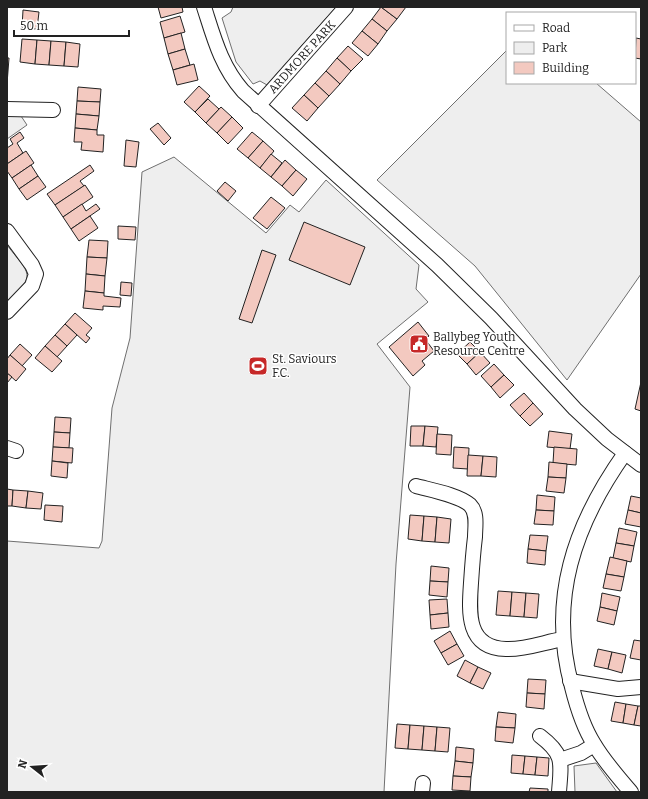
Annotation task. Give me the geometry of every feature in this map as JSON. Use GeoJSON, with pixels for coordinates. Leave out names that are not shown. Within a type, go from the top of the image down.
{"type":"FeatureCollection","features":[{"type":"Feature","properties":{"kind":"street"},"geometry":{"type":"LineString","coordinates":[[204,7],[226,71],[236,83],[258,106],[328,167],[448,276],[491,318],[570,404],[625,453],[641,465]]}},
{"type":"Feature","properties":{"kind":"street","name":"ARDMORE PARK"},"geometry":{"type":"LineString","coordinates":[[258,106],[346,7]]}},
{"type":"Feature","properties":{"kind":"street"},"geometry":{"type":"LineString","coordinates":[[7,109],[53,110]]}},
{"type":"Feature","properties":{"kind":"street"},"geometry":{"type":"LineString","coordinates":[[7,231],[32,265],[36,274],[32,286],[7,312]]}},
{"type":"Feature","properties":{"kind":"street"},"geometry":{"type":"LineString","coordinates":[[625,453],[592,504],[573,549],[565,583],[563,639],[570,681],[580,713],[594,745],[631,792]]}},
{"type":"Feature","properties":{"kind":"street"},"geometry":{"type":"LineString","coordinates":[[416,486],[457,498],[468,504],[473,509],[475,527],[469,616],[474,631],[482,641],[494,648],[508,649],[563,639]]}},
{"type":"Feature","properties":{"kind":"street"},"geometry":{"type":"LineString","coordinates":[[570,681],[618,689],[641,687]]}},
{"type":"Feature","properties":{"kind":"street"},"geometry":{"type":"LineString","coordinates":[[540,736],[554,747],[560,760],[559,792]]}},
{"type":"Feature","properties":{"kind":"street"},"geometry":{"type":"LineString","coordinates":[[560,760],[581,753],[594,745]]}},
{"type":"Feature","properties":{"kind":"green space"},"geometry":{"type":"Polygon","coordinates":[[[233,7],[336,7],[267,85],[260,81],[253,84],[236,62],[222,18],[231,12],[233,7]]]}},
{"type":"Feature","properties":{"kind":"green space"},"geometry":{"type":"Polygon","coordinates":[[[506,51],[506,84],[597,84],[641,122],[641,274],[567,380],[475,266],[377,180],[506,51]]]}},
{"type":"Feature","properties":{"kind":"green space"},"geometry":{"type":"Polygon","coordinates":[[[7,115],[21,116],[27,125],[7,139],[7,115]]]}},
{"type":"Feature","properties":{"kind":"green space"},"geometry":{"type":"Polygon","coordinates":[[[174,157],[266,233],[290,205],[299,212],[326,180],[419,265],[416,289],[428,302],[377,344],[410,387],[396,564],[384,792],[7,792],[7,541],[99,548],[102,541],[112,408],[130,338],[142,172],[174,157]]]}},
{"type":"Feature","properties":{"kind":"green space"},"geometry":{"type":"Polygon","coordinates":[[[7,245],[21,263],[27,274],[23,286],[7,302],[7,245]]]}},
{"type":"Feature","properties":{"kind":"green space"},"geometry":{"type":"Polygon","coordinates":[[[596,763],[617,792],[575,792],[574,766],[596,763]]]}},
{"type":"Feature","properties":{"kind":"building"},"geometry":{"type":"Polygon","coordinates":[[[158,7],[182,7],[183,12],[161,18],[158,7]]]}},
{"type":"Feature","properties":{"kind":"building"},"geometry":{"type":"Polygon","coordinates":[[[381,7],[397,19],[387,31],[372,19],[381,7]]]}},
{"type":"Feature","properties":{"kind":"building"},"geometry":{"type":"Polygon","coordinates":[[[381,7],[406,7],[397,19],[381,7]]]}},
{"type":"Feature","properties":{"kind":"building"},"geometry":{"type":"Polygon","coordinates":[[[23,10],[39,12],[37,29],[22,28],[23,10]]]}},
{"type":"Feature","properties":{"kind":"building"},"geometry":{"type":"Polygon","coordinates":[[[180,16],[185,32],[164,38],[160,22],[180,16]]]}},
{"type":"Feature","properties":{"kind":"building"},"geometry":{"type":"Polygon","coordinates":[[[372,19],[387,31],[378,44],[362,31],[372,19]]]}},
{"type":"Feature","properties":{"kind":"building"},"geometry":{"type":"Polygon","coordinates":[[[362,31],[378,44],[368,56],[352,43],[362,31]]]}},
{"type":"Feature","properties":{"kind":"building"},"geometry":{"type":"Polygon","coordinates":[[[181,33],[185,49],[168,54],[164,38],[181,33]]]}},
{"type":"Feature","properties":{"kind":"building"},"geometry":{"type":"Polygon","coordinates":[[[636,38],[641,39],[641,59],[636,58],[636,38]]]}},
{"type":"Feature","properties":{"kind":"building"},"geometry":{"type":"Polygon","coordinates":[[[22,39],[37,40],[35,64],[20,62],[22,39]]]}},
{"type":"Feature","properties":{"kind":"building"},"geometry":{"type":"Polygon","coordinates":[[[37,40],[51,41],[49,65],[35,64],[37,40]]]}},
{"type":"Feature","properties":{"kind":"building"},"geometry":{"type":"Polygon","coordinates":[[[51,41],[66,42],[64,66],[49,65],[51,41]]]}},
{"type":"Feature","properties":{"kind":"building"},"geometry":{"type":"Polygon","coordinates":[[[66,42],[80,44],[78,67],[64,66],[66,42]]]}},
{"type":"Feature","properties":{"kind":"building"},"geometry":{"type":"Polygon","coordinates":[[[348,46],[363,59],[351,71],[337,58],[348,46]]]}},
{"type":"Feature","properties":{"kind":"building"},"geometry":{"type":"Polygon","coordinates":[[[185,49],[190,65],[173,70],[168,54],[185,49]]]}},
{"type":"Feature","properties":{"kind":"building"},"geometry":{"type":"Polygon","coordinates":[[[7,58],[9,58],[7,84],[7,58]]]}},
{"type":"Feature","properties":{"kind":"building"},"geometry":{"type":"Polygon","coordinates":[[[337,58],[351,71],[340,84],[326,71],[337,58]]]}},
{"type":"Feature","properties":{"kind":"building"},"geometry":{"type":"Polygon","coordinates":[[[194,64],[198,80],[177,85],[173,70],[194,64]]]}},
{"type":"Feature","properties":{"kind":"building"},"geometry":{"type":"Polygon","coordinates":[[[326,71],[340,84],[329,96],[315,83],[326,71]]]}},
{"type":"Feature","properties":{"kind":"building"},"geometry":{"type":"Polygon","coordinates":[[[315,83],[329,96],[318,108],[304,95],[315,83]]]}},
{"type":"Feature","properties":{"kind":"building"},"geometry":{"type":"Polygon","coordinates":[[[199,86],[210,96],[195,112],[184,102],[199,86]]]}},
{"type":"Feature","properties":{"kind":"building"},"geometry":{"type":"Polygon","coordinates":[[[78,87],[101,89],[100,102],[77,101],[78,87]]]}},
{"type":"Feature","properties":{"kind":"building"},"geometry":{"type":"Polygon","coordinates":[[[304,95],[318,108],[307,121],[292,108],[304,95]]]}},
{"type":"Feature","properties":{"kind":"building"},"geometry":{"type":"Polygon","coordinates":[[[208,99],[219,109],[206,123],[195,112],[208,99]]]}},
{"type":"Feature","properties":{"kind":"building"},"geometry":{"type":"Polygon","coordinates":[[[77,101],[100,102],[99,116],[76,114],[77,101]]]}},
{"type":"Feature","properties":{"kind":"building"},"geometry":{"type":"Polygon","coordinates":[[[221,107],[232,117],[217,133],[206,123],[221,107]]]}},
{"type":"Feature","properties":{"kind":"building"},"geometry":{"type":"Polygon","coordinates":[[[76,114],[99,116],[97,130],[75,128],[76,114]]]}},
{"type":"Feature","properties":{"kind":"building"},"geometry":{"type":"Polygon","coordinates":[[[232,117],[243,128],[228,144],[217,133],[232,117]]]}},
{"type":"Feature","properties":{"kind":"building"},"geometry":{"type":"Polygon","coordinates":[[[158,123],[171,138],[164,145],[150,129],[158,123]]]}},
{"type":"Feature","properties":{"kind":"building"},"geometry":{"type":"Polygon","coordinates":[[[75,128],[97,130],[97,135],[104,135],[103,152],[81,150],[82,142],[74,142],[75,128]]]}},
{"type":"Feature","properties":{"kind":"building"},"geometry":{"type":"Polygon","coordinates":[[[20,132],[24,138],[17,143],[23,153],[7,164],[7,148],[13,144],[10,139],[20,132]]]}},
{"type":"Feature","properties":{"kind":"building"},"geometry":{"type":"Polygon","coordinates":[[[252,132],[263,141],[248,158],[237,149],[252,132]]]}},
{"type":"Feature","properties":{"kind":"building"},"geometry":{"type":"Polygon","coordinates":[[[126,140],[139,142],[136,167],[124,166],[126,140]]]}},
{"type":"Feature","properties":{"kind":"building"},"geometry":{"type":"Polygon","coordinates":[[[263,141],[274,151],[260,168],[248,158],[263,141]]]}},
{"type":"Feature","properties":{"kind":"building"},"geometry":{"type":"Polygon","coordinates":[[[26,151],[34,163],[12,178],[7,171],[7,164],[26,151]]]}},
{"type":"Feature","properties":{"kind":"building"},"geometry":{"type":"Polygon","coordinates":[[[271,154],[282,163],[271,177],[260,168],[271,154]]]}},
{"type":"Feature","properties":{"kind":"building"},"geometry":{"type":"Polygon","coordinates":[[[285,160],[296,170],[282,186],[271,177],[285,160]]]}},
{"type":"Feature","properties":{"kind":"building"},"geometry":{"type":"Polygon","coordinates":[[[31,165],[38,176],[19,189],[12,178],[31,165]]]}},
{"type":"Feature","properties":{"kind":"building"},"geometry":{"type":"Polygon","coordinates":[[[90,165],[94,171],[80,181],[84,186],[55,205],[47,194],[90,165]]]}},
{"type":"Feature","properties":{"kind":"building"},"geometry":{"type":"Polygon","coordinates":[[[296,170],[307,179],[293,196],[282,186],[296,170]]]}},
{"type":"Feature","properties":{"kind":"building"},"geometry":{"type":"Polygon","coordinates":[[[38,176],[46,187],[27,200],[19,189],[38,176]]]}},
{"type":"Feature","properties":{"kind":"building"},"geometry":{"type":"Polygon","coordinates":[[[225,182],[236,191],[228,201],[217,191],[225,182]]]}},
{"type":"Feature","properties":{"kind":"building"},"geometry":{"type":"Polygon","coordinates":[[[85,185],[93,197],[63,217],[55,205],[85,185]]]}},
{"type":"Feature","properties":{"kind":"building"},"geometry":{"type":"Polygon","coordinates":[[[271,197],[285,208],[267,229],[253,218],[271,197]]]}},
{"type":"Feature","properties":{"kind":"building"},"geometry":{"type":"Polygon","coordinates":[[[82,204],[86,211],[96,204],[100,209],[71,229],[63,217],[82,204]]]}},
{"type":"Feature","properties":{"kind":"building"},"geometry":{"type":"Polygon","coordinates":[[[90,216],[98,228],[79,241],[71,229],[90,216]]]}},
{"type":"Feature","properties":{"kind":"building"},"geometry":{"type":"Polygon","coordinates":[[[304,222],[365,247],[350,285],[289,260],[304,222]]]}},
{"type":"Feature","properties":{"kind":"building"},"geometry":{"type":"Polygon","coordinates":[[[118,226],[136,227],[135,240],[118,239],[118,226]]]}},
{"type":"Feature","properties":{"kind":"building"},"geometry":{"type":"Polygon","coordinates":[[[89,240],[108,241],[107,258],[87,257],[89,240]]]}},
{"type":"Feature","properties":{"kind":"building"},"geometry":{"type":"Polygon","coordinates":[[[262,250],[276,255],[252,323],[239,319],[262,250]]]}},
{"type":"Feature","properties":{"kind":"building"},"geometry":{"type":"Polygon","coordinates":[[[87,257],[107,258],[105,276],[86,274],[87,257]]]}},
{"type":"Feature","properties":{"kind":"building"},"geometry":{"type":"Polygon","coordinates":[[[86,274],[105,276],[104,293],[85,291],[86,274]]]}},
{"type":"Feature","properties":{"kind":"building"},"geometry":{"type":"Polygon","coordinates":[[[121,282],[132,283],[131,296],[120,295],[121,282]]]}},
{"type":"Feature","properties":{"kind":"building"},"geometry":{"type":"Polygon","coordinates":[[[85,291],[104,293],[104,296],[121,298],[120,307],[103,306],[103,310],[83,308],[85,291]]]}},
{"type":"Feature","properties":{"kind":"building"},"geometry":{"type":"Polygon","coordinates":[[[75,313],[92,328],[86,335],[90,338],[86,343],[65,324],[75,313]]]}},
{"type":"Feature","properties":{"kind":"building"},"geometry":{"type":"Polygon","coordinates":[[[418,322],[429,336],[425,339],[434,351],[422,361],[425,365],[413,376],[389,347],[418,322]]]}},
{"type":"Feature","properties":{"kind":"building"},"geometry":{"type":"Polygon","coordinates":[[[65,324],[77,335],[67,346],[55,335],[65,324]]]}},
{"type":"Feature","properties":{"kind":"building"},"geometry":{"type":"Polygon","coordinates":[[[55,335],[67,346],[57,357],[45,346],[55,335]]]}},
{"type":"Feature","properties":{"kind":"building"},"geometry":{"type":"Polygon","coordinates":[[[470,342],[480,352],[467,364],[457,354],[470,342]]]}},
{"type":"Feature","properties":{"kind":"building"},"geometry":{"type":"Polygon","coordinates":[[[20,344],[32,355],[22,366],[10,355],[20,344]]]}},
{"type":"Feature","properties":{"kind":"building"},"geometry":{"type":"Polygon","coordinates":[[[45,346],[62,361],[52,372],[35,358],[45,346]]]}},
{"type":"Feature","properties":{"kind":"building"},"geometry":{"type":"Polygon","coordinates":[[[480,352],[490,363],[476,375],[467,364],[480,352]]]}},
{"type":"Feature","properties":{"kind":"building"},"geometry":{"type":"Polygon","coordinates":[[[10,355],[26,369],[16,381],[7,373],[7,359],[10,355]]]}},
{"type":"Feature","properties":{"kind":"building"},"geometry":{"type":"Polygon","coordinates":[[[494,364],[504,375],[491,387],[481,376],[494,364]]]}},
{"type":"Feature","properties":{"kind":"building"},"geometry":{"type":"Polygon","coordinates":[[[7,373],[12,377],[7,383],[7,373]]]}},
{"type":"Feature","properties":{"kind":"building"},"geometry":{"type":"Polygon","coordinates":[[[504,375],[514,385],[500,398],[491,387],[504,375]]]}},
{"type":"Feature","properties":{"kind":"building"},"geometry":{"type":"Polygon","coordinates":[[[641,382],[641,411],[635,409],[641,382]]]}},
{"type":"Feature","properties":{"kind":"building"},"geometry":{"type":"Polygon","coordinates":[[[524,393],[533,403],[520,416],[510,405],[524,393]]]}},
{"type":"Feature","properties":{"kind":"building"},"geometry":{"type":"Polygon","coordinates":[[[533,403],[543,414],[530,426],[520,416],[533,403]]]}},
{"type":"Feature","properties":{"kind":"building"},"geometry":{"type":"Polygon","coordinates":[[[55,417],[71,418],[70,433],[54,432],[55,417]]]}},
{"type":"Feature","properties":{"kind":"building"},"geometry":{"type":"Polygon","coordinates":[[[411,426],[425,426],[423,446],[410,446],[411,426]]]}},
{"type":"Feature","properties":{"kind":"building"},"geometry":{"type":"Polygon","coordinates":[[[425,426],[438,427],[436,447],[423,446],[425,426]]]}},
{"type":"Feature","properties":{"kind":"building"},"geometry":{"type":"Polygon","coordinates":[[[549,431],[572,434],[570,449],[547,447],[549,431]]]}},
{"type":"Feature","properties":{"kind":"building"},"geometry":{"type":"Polygon","coordinates":[[[54,432],[70,433],[69,448],[53,447],[54,432]]]}},
{"type":"Feature","properties":{"kind":"building"},"geometry":{"type":"Polygon","coordinates":[[[437,434],[452,435],[451,455],[436,454],[437,434]]]}},
{"type":"Feature","properties":{"kind":"building"},"geometry":{"type":"Polygon","coordinates":[[[53,447],[73,448],[72,463],[52,461],[53,447]]]}},
{"type":"Feature","properties":{"kind":"building"},"geometry":{"type":"Polygon","coordinates":[[[454,447],[469,448],[468,469],[453,468],[454,447]]]}},
{"type":"Feature","properties":{"kind":"building"},"geometry":{"type":"Polygon","coordinates":[[[554,447],[577,449],[576,465],[553,463],[554,447]]]}},
{"type":"Feature","properties":{"kind":"building"},"geometry":{"type":"Polygon","coordinates":[[[468,455],[483,456],[481,476],[467,476],[468,455]]]}},
{"type":"Feature","properties":{"kind":"building"},"geometry":{"type":"Polygon","coordinates":[[[483,456],[497,457],[496,477],[481,476],[483,456]]]}},
{"type":"Feature","properties":{"kind":"building"},"geometry":{"type":"Polygon","coordinates":[[[52,461],[68,463],[67,478],[51,476],[52,461]]]}},
{"type":"Feature","properties":{"kind":"building"},"geometry":{"type":"Polygon","coordinates":[[[549,462],[567,464],[566,478],[548,477],[549,462]]]}},
{"type":"Feature","properties":{"kind":"building"},"geometry":{"type":"Polygon","coordinates":[[[548,477],[566,478],[564,493],[546,491],[548,477]]]}},
{"type":"Feature","properties":{"kind":"building"},"geometry":{"type":"Polygon","coordinates":[[[7,489],[13,490],[12,506],[7,506],[7,489]]]}},
{"type":"Feature","properties":{"kind":"building"},"geometry":{"type":"Polygon","coordinates":[[[13,490],[28,491],[26,508],[12,506],[13,490]]]}},
{"type":"Feature","properties":{"kind":"building"},"geometry":{"type":"Polygon","coordinates":[[[28,491],[43,493],[41,509],[26,508],[28,491]]]}},
{"type":"Feature","properties":{"kind":"building"},"geometry":{"type":"Polygon","coordinates":[[[537,495],[555,497],[554,511],[536,510],[537,495]]]}},
{"type":"Feature","properties":{"kind":"building"},"geometry":{"type":"Polygon","coordinates":[[[631,496],[641,498],[641,513],[628,510],[631,496]]]}},
{"type":"Feature","properties":{"kind":"building"},"geometry":{"type":"Polygon","coordinates":[[[45,505],[63,506],[62,522],[44,520],[45,505]]]}},
{"type":"Feature","properties":{"kind":"building"},"geometry":{"type":"Polygon","coordinates":[[[536,510],[554,511],[553,525],[534,524],[536,510]]]}},
{"type":"Feature","properties":{"kind":"building"},"geometry":{"type":"Polygon","coordinates":[[[628,510],[641,513],[641,527],[625,524],[628,510]]]}},
{"type":"Feature","properties":{"kind":"building"},"geometry":{"type":"Polygon","coordinates":[[[410,515],[424,516],[422,541],[408,539],[410,515]]]}},
{"type":"Feature","properties":{"kind":"building"},"geometry":{"type":"Polygon","coordinates":[[[424,516],[437,517],[435,542],[422,541],[424,516]]]}},
{"type":"Feature","properties":{"kind":"building"},"geometry":{"type":"Polygon","coordinates":[[[437,517],[451,519],[449,543],[435,542],[437,517]]]}},
{"type":"Feature","properties":{"kind":"building"},"geometry":{"type":"Polygon","coordinates":[[[619,528],[637,532],[634,546],[616,543],[619,528]]]}},
{"type":"Feature","properties":{"kind":"building"},"geometry":{"type":"Polygon","coordinates":[[[530,535],[548,536],[546,551],[528,549],[530,535]]]}},
{"type":"Feature","properties":{"kind":"building"},"geometry":{"type":"Polygon","coordinates":[[[616,543],[634,546],[631,562],[613,558],[616,543]]]}},
{"type":"Feature","properties":{"kind":"building"},"geometry":{"type":"Polygon","coordinates":[[[528,549],[546,551],[545,565],[527,563],[528,549]]]}},
{"type":"Feature","properties":{"kind":"building"},"geometry":{"type":"Polygon","coordinates":[[[610,557],[627,561],[624,577],[606,574],[610,557]]]}},
{"type":"Feature","properties":{"kind":"building"},"geometry":{"type":"Polygon","coordinates":[[[431,566],[449,568],[448,582],[430,581],[431,566]]]}},
{"type":"Feature","properties":{"kind":"building"},"geometry":{"type":"Polygon","coordinates":[[[606,574],[624,577],[621,591],[603,588],[606,574]]]}},
{"type":"Feature","properties":{"kind":"building"},"geometry":{"type":"Polygon","coordinates":[[[430,581],[448,582],[447,597],[429,595],[430,581]]]}},
{"type":"Feature","properties":{"kind":"building"},"geometry":{"type":"Polygon","coordinates":[[[498,591],[512,592],[510,616],[496,615],[498,591]]]}},
{"type":"Feature","properties":{"kind":"building"},"geometry":{"type":"Polygon","coordinates":[[[512,592],[526,593],[524,617],[510,616],[512,592]]]}},
{"type":"Feature","properties":{"kind":"building"},"geometry":{"type":"Polygon","coordinates":[[[526,593],[539,594],[537,618],[524,617],[526,593]]]}},
{"type":"Feature","properties":{"kind":"building"},"geometry":{"type":"Polygon","coordinates":[[[602,593],[620,597],[617,611],[600,607],[602,593]]]}},
{"type":"Feature","properties":{"kind":"building"},"geometry":{"type":"Polygon","coordinates":[[[447,599],[448,613],[430,615],[429,600],[447,599]]]}},
{"type":"Feature","properties":{"kind":"building"},"geometry":{"type":"Polygon","coordinates":[[[600,607],[617,611],[614,625],[597,621],[600,607]]]}},
{"type":"Feature","properties":{"kind":"building"},"geometry":{"type":"Polygon","coordinates":[[[448,613],[449,627],[431,629],[430,615],[448,613]]]}},
{"type":"Feature","properties":{"kind":"building"},"geometry":{"type":"Polygon","coordinates":[[[450,631],[457,644],[441,653],[434,641],[450,631]]]}},
{"type":"Feature","properties":{"kind":"building"},"geometry":{"type":"Polygon","coordinates":[[[634,640],[641,641],[641,660],[630,658],[634,640]]]}},
{"type":"Feature","properties":{"kind":"building"},"geometry":{"type":"Polygon","coordinates":[[[457,644],[464,656],[448,665],[441,653],[457,644]]]}},
{"type":"Feature","properties":{"kind":"building"},"geometry":{"type":"Polygon","coordinates":[[[598,649],[612,652],[608,669],[594,666],[598,649]]]}},
{"type":"Feature","properties":{"kind":"building"},"geometry":{"type":"Polygon","coordinates":[[[612,652],[626,655],[622,673],[608,669],[612,652]]]}},
{"type":"Feature","properties":{"kind":"building"},"geometry":{"type":"Polygon","coordinates":[[[465,660],[478,667],[470,683],[457,676],[465,660]]]}},
{"type":"Feature","properties":{"kind":"building"},"geometry":{"type":"Polygon","coordinates":[[[478,667],[491,673],[483,689],[470,683],[478,667]]]}},
{"type":"Feature","properties":{"kind":"building"},"geometry":{"type":"Polygon","coordinates":[[[528,679],[546,680],[545,694],[527,693],[528,679]]]}},
{"type":"Feature","properties":{"kind":"building"},"geometry":{"type":"Polygon","coordinates":[[[527,693],[545,694],[544,709],[526,707],[527,693]]]}},
{"type":"Feature","properties":{"kind":"building"},"geometry":{"type":"Polygon","coordinates":[[[615,702],[626,704],[623,723],[611,721],[615,702]]]}},
{"type":"Feature","properties":{"kind":"building"},"geometry":{"type":"Polygon","coordinates":[[[626,704],[638,706],[634,725],[623,723],[626,704]]]}},
{"type":"Feature","properties":{"kind":"building"},"geometry":{"type":"Polygon","coordinates":[[[638,706],[641,706],[641,726],[634,725],[638,706]]]}},
{"type":"Feature","properties":{"kind":"building"},"geometry":{"type":"Polygon","coordinates":[[[498,712],[516,714],[515,728],[496,727],[498,712]]]}},
{"type":"Feature","properties":{"kind":"building"},"geometry":{"type":"Polygon","coordinates":[[[397,724],[410,725],[408,749],[395,748],[397,724]]]}},
{"type":"Feature","properties":{"kind":"building"},"geometry":{"type":"Polygon","coordinates":[[[410,725],[424,726],[422,750],[408,749],[410,725]]]}},
{"type":"Feature","properties":{"kind":"building"},"geometry":{"type":"Polygon","coordinates":[[[424,726],[437,727],[435,751],[422,750],[424,726]]]}},
{"type":"Feature","properties":{"kind":"building"},"geometry":{"type":"Polygon","coordinates":[[[437,727],[450,728],[448,752],[435,751],[437,727]]]}},
{"type":"Feature","properties":{"kind":"building"},"geometry":{"type":"Polygon","coordinates":[[[496,727],[515,728],[513,743],[495,741],[496,727]]]}},
{"type":"Feature","properties":{"kind":"building"},"geometry":{"type":"Polygon","coordinates":[[[456,747],[474,749],[473,763],[455,761],[456,747]]]}},
{"type":"Feature","properties":{"kind":"building"},"geometry":{"type":"Polygon","coordinates":[[[512,755],[525,756],[523,774],[511,773],[512,755]]]}},
{"type":"Feature","properties":{"kind":"building"},"geometry":{"type":"Polygon","coordinates":[[[525,756],[537,757],[535,775],[523,774],[525,756]]]}},
{"type":"Feature","properties":{"kind":"building"},"geometry":{"type":"Polygon","coordinates":[[[537,757],[549,758],[548,776],[535,775],[537,757]]]}},
{"type":"Feature","properties":{"kind":"building"},"geometry":{"type":"Polygon","coordinates":[[[455,761],[473,763],[471,777],[453,776],[455,761]]]}},
{"type":"Feature","properties":{"kind":"building"},"geometry":{"type":"Polygon","coordinates":[[[453,776],[471,777],[470,791],[452,790],[453,776]]]}},
{"type":"Feature","properties":{"kind":"building"},"geometry":{"type":"Polygon","coordinates":[[[530,788],[548,789],[548,792],[529,792],[530,788]]]}},
{"type":"Feature","properties":{"kind":"place","name":"Ballybeg Youth Resource Centre"},"geometry":{"type":"Point","coordinates":[419,344]}},
{"type":"Feature","properties":{"kind":"place","name":"St. Saviours F.C."},"geometry":{"type":"Point","coordinates":[258,366]}}]}
